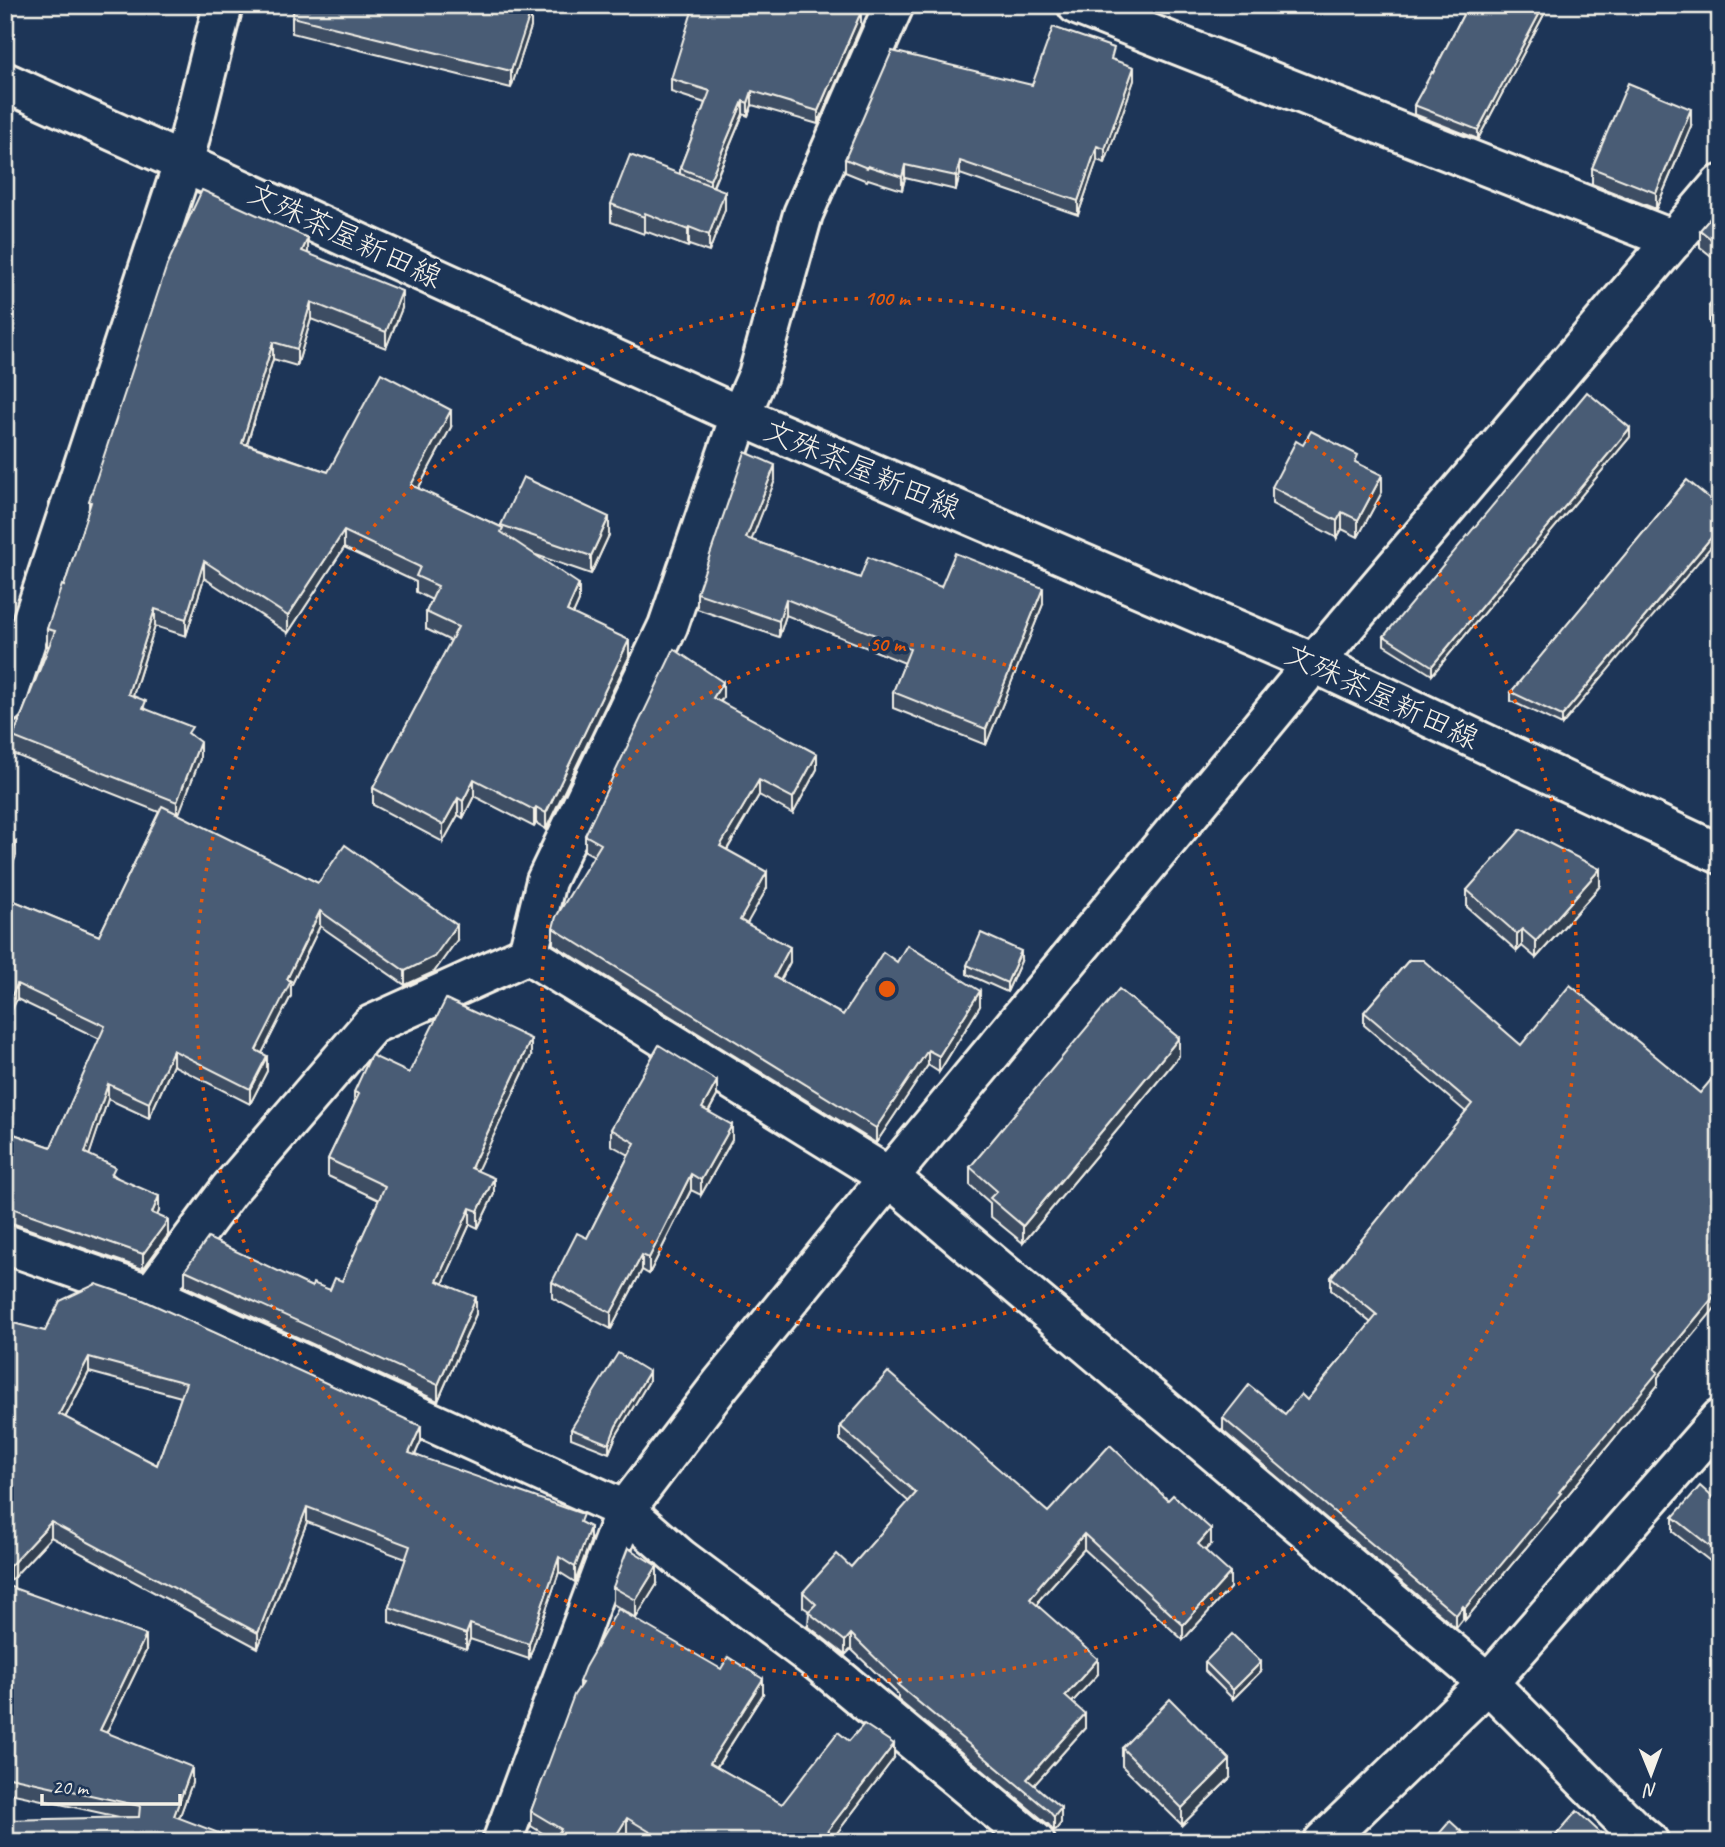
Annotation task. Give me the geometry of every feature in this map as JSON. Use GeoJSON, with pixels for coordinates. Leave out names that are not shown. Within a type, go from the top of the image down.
{"type":"FeatureCollection","features":[{"type":"Feature","properties":{"kind":"street"},"geometry":{"type":"LineString","coordinates":[[5,704],[184,161],[223,5]]}},
{"type":"Feature","properties":{"kind":"street"},"geometry":{"type":"LineString","coordinates":[[528,954],[546,881],[668,626],[740,416],[758,375],[803,214],[894,5]]}},
{"type":"Feature","properties":{"kind":"street"},"geometry":{"type":"LineString","coordinates":[[1077,5],[1674,240]]}},
{"type":"Feature","properties":{"kind":"street","name":"文殊茶屋新田線"},"geometry":{"type":"LineString","coordinates":[[5,82],[184,161],[740,416],[1314,663],[1720,854]]}},
{"type":"Feature","properties":{"kind":"street"},"geometry":{"type":"LineString","coordinates":[[502,1842],[625,1510],[888,1177],[1314,663],[1720,185]]}},
{"type":"Feature","properties":{"kind":"street"},"geometry":{"type":"LineString","coordinates":[[528,954],[888,1177],[1488,1683],[1649,1842]]}},
{"type":"Feature","properties":{"kind":"street"},"geometry":{"type":"LineString","coordinates":[[151,1295],[229,1190],[371,1025],[528,954]]}},
{"type":"Feature","properties":{"kind":"street"},"geometry":{"type":"LineString","coordinates":[[5,1244],[151,1295],[625,1510],[680,1558],[815,1659],[1035,1842]]}},
{"type":"Feature","properties":{"kind":"street"},"geometry":{"type":"LineString","coordinates":[[1323,1842],[1488,1683],[1720,1419]]}},
{"type":"Feature","properties":{"kind":"building"},"geometry":{"type":"Polygon","coordinates":[[[295,5],[529,5],[528,10],[531,11],[511,71],[292,17],[295,5]]]}},
{"type":"Feature","properties":{"kind":"building"},"geometry":{"type":"Polygon","coordinates":[[[694,5],[832,5],[861,12],[818,111],[752,91],[748,103],[743,101],[710,180],[680,168],[710,91],[671,79],[694,5]]]}},
{"type":"Feature","properties":{"kind":"building"},"geometry":{"type":"Polygon","coordinates":[[[1468,5],[1544,5],[1478,130],[1414,105],[1468,5]]]}},
{"type":"Feature","properties":{"kind":"building"},"geometry":{"type":"Polygon","coordinates":[[[1053,27],[1114,48],[1111,59],[1134,67],[1105,149],[1097,146],[1078,201],[960,161],[956,176],[905,165],[902,177],[845,159],[892,51],[1032,85],[1053,27]]]}},
{"type":"Feature","properties":{"kind":"building"},"geometry":{"type":"Polygon","coordinates":[[[1628,83],[1691,109],[1656,193],[1592,168],[1628,83]]]}},
{"type":"Feature","properties":{"kind":"building"},"geometry":{"type":"Polygon","coordinates":[[[630,155],[725,191],[709,235],[645,213],[644,217],[611,204],[630,155]]]}},
{"type":"Feature","properties":{"kind":"building"},"geometry":{"type":"Polygon","coordinates":[[[202,190],[308,238],[302,251],[402,291],[386,332],[311,302],[297,349],[273,342],[242,443],[328,472],[381,373],[451,410],[411,485],[503,528],[501,532],[579,584],[567,611],[629,640],[546,813],[536,807],[534,810],[474,779],[463,801],[458,798],[443,825],[373,788],[458,627],[426,612],[438,586],[416,576],[420,567],[344,531],[288,616],[204,561],[186,619],[155,609],[128,694],[146,701],[143,708],[192,727],[188,733],[200,742],[177,802],[13,737],[55,631],[47,629],[62,585],[64,586],[91,502],[89,501],[167,265],[202,190]]]}},
{"type":"Feature","properties":{"kind":"building"},"geometry":{"type":"Polygon","coordinates":[[[1720,207],[1720,246],[1700,230],[1720,207]]]}},
{"type":"Feature","properties":{"kind":"building"},"geometry":{"type":"Polygon","coordinates":[[[1720,294],[1720,315],[1709,306],[1720,294]]]}},
{"type":"Feature","properties":{"kind":"building"},"geometry":{"type":"Polygon","coordinates":[[[1587,392],[1630,428],[1432,666],[1384,636],[1587,392]]]}},
{"type":"Feature","properties":{"kind":"building"},"geometry":{"type":"Polygon","coordinates":[[[1311,431],[1358,455],[1355,462],[1382,475],[1358,520],[1342,512],[1337,521],[1272,487],[1296,441],[1303,445],[1311,431]]]}},
{"type":"Feature","properties":{"kind":"building"},"geometry":{"type":"Polygon","coordinates":[[[745,452],[775,465],[746,538],[860,578],[868,557],[941,587],[955,553],[1043,588],[986,729],[893,692],[910,649],[786,599],[779,621],[697,593],[745,452]]]}},
{"type":"Feature","properties":{"kind":"building"},"geometry":{"type":"Polygon","coordinates":[[[523,477],[609,517],[591,556],[501,525],[523,477]]]}},
{"type":"Feature","properties":{"kind":"building"},"geometry":{"type":"Polygon","coordinates":[[[1687,480],[1720,507],[1720,527],[1562,716],[1511,692],[1687,480]]]}},
{"type":"Feature","properties":{"kind":"building"},"geometry":{"type":"Polygon","coordinates":[[[674,649],[723,682],[713,698],[817,754],[793,798],[759,780],[720,846],[767,872],[740,920],[790,947],[774,977],[843,1015],[883,952],[897,962],[907,945],[980,991],[939,1056],[928,1050],[876,1128],[553,928],[556,917],[601,844],[585,835],[674,649]]]}},
{"type":"Feature","properties":{"kind":"building"},"geometry":{"type":"Polygon","coordinates":[[[162,806],[318,883],[345,845],[457,925],[434,957],[405,971],[320,911],[287,979],[291,981],[256,1050],[267,1056],[250,1089],[173,1050],[149,1103],[108,1084],[85,1153],[115,1167],[111,1175],[159,1196],[152,1213],[168,1220],[143,1254],[12,1208],[5,1209],[5,1131],[51,1147],[105,1026],[17,984],[5,1010],[5,897],[99,936],[162,806]]]}},
{"type":"Feature","properties":{"kind":"building"},"geometry":{"type":"Polygon","coordinates":[[[1521,829],[1600,869],[1536,941],[1522,929],[1517,934],[1467,890],[1521,829]]]}},
{"type":"Feature","properties":{"kind":"building"},"geometry":{"type":"Polygon","coordinates":[[[5,837],[16,841],[5,868],[5,837]]]}},
{"type":"Feature","properties":{"kind":"building"},"geometry":{"type":"Polygon","coordinates":[[[981,933],[1021,951],[1007,983],[967,965],[981,933]]]}},
{"type":"Feature","properties":{"kind":"building"},"geometry":{"type":"Polygon","coordinates":[[[1409,960],[1423,960],[1521,1045],[1570,985],[1700,1093],[1720,1069],[1720,1289],[1654,1369],[1658,1372],[1559,1492],[1561,1493],[1465,1608],[1463,1606],[1456,1615],[1223,1418],[1249,1385],[1285,1414],[1301,1394],[1307,1400],[1377,1315],[1331,1277],[1472,1104],[1364,1012],[1409,960]]]}},
{"type":"Feature","properties":{"kind":"building"},"geometry":{"type":"Polygon","coordinates":[[[1119,989],[1179,1038],[1023,1226],[990,1198],[997,1191],[970,1167],[1119,989]]]}},
{"type":"Feature","properties":{"kind":"building"},"geometry":{"type":"Polygon","coordinates":[[[446,999],[531,1039],[471,1168],[494,1178],[478,1211],[470,1208],[437,1281],[476,1297],[438,1385],[185,1270],[208,1238],[312,1287],[313,1283],[330,1290],[335,1278],[342,1281],[385,1186],[328,1159],[359,1094],[354,1092],[371,1055],[409,1073],[446,999]]]}},
{"type":"Feature","properties":{"kind":"building"},"geometry":{"type":"Polygon","coordinates":[[[659,1045],[717,1081],[702,1108],[732,1125],[701,1180],[691,1174],[649,1258],[642,1255],[611,1313],[552,1282],[577,1233],[587,1238],[635,1143],[611,1129],[659,1045]]]}},
{"type":"Feature","properties":{"kind":"building"},"geometry":{"type":"Polygon","coordinates":[[[96,1284],[143,1300],[421,1426],[409,1453],[583,1514],[580,1522],[590,1527],[575,1567],[559,1557],[529,1644],[470,1624],[466,1634],[389,1607],[410,1546],[307,1507],[258,1633],[51,1522],[10,1566],[5,1562],[5,1321],[45,1331],[60,1301],[96,1284]],[[89,1357],[59,1414],[157,1465],[186,1383],[89,1357]]]}},
{"type":"Feature","properties":{"kind":"building"},"geometry":{"type":"Polygon","coordinates":[[[618,1353],[649,1372],[616,1426],[609,1444],[571,1429],[618,1353]]]}},
{"type":"Feature","properties":{"kind":"building"},"geometry":{"type":"Polygon","coordinates":[[[888,1372],[1048,1512],[1110,1445],[1168,1500],[1173,1495],[1211,1529],[1198,1544],[1230,1573],[1183,1625],[1084,1534],[1038,1587],[1030,1599],[1098,1659],[1065,1696],[1085,1714],[1027,1779],[1061,1808],[1054,1817],[898,1685],[901,1683],[851,1634],[845,1641],[808,1612],[816,1604],[803,1592],[837,1554],[851,1567],[916,1493],[840,1426],[888,1372]]]}},
{"type":"Feature","properties":{"kind":"building"},"geometry":{"type":"Polygon","coordinates":[[[1700,1486],[1720,1504],[1720,1554],[1673,1517],[1700,1486]]]}},
{"type":"Feature","properties":{"kind":"building"},"geometry":{"type":"Polygon","coordinates":[[[628,1548],[657,1566],[636,1600],[613,1587],[628,1548]]]}},
{"type":"Feature","properties":{"kind":"building"},"geometry":{"type":"Polygon","coordinates":[[[5,1585],[146,1635],[100,1730],[192,1767],[174,1816],[224,1835],[223,1839],[229,1842],[5,1842],[5,1820],[139,1817],[140,1806],[5,1776],[5,1585]]]}},
{"type":"Feature","properties":{"kind":"building"},"geometry":{"type":"Polygon","coordinates":[[[618,1609],[721,1669],[728,1657],[763,1679],[710,1763],[782,1804],[838,1732],[849,1741],[864,1724],[894,1744],[819,1842],[667,1842],[627,1818],[612,1842],[553,1842],[561,1829],[531,1811],[574,1695],[582,1683],[579,1682],[585,1667],[618,1609]]]}},
{"type":"Feature","properties":{"kind":"building"},"geometry":{"type":"Polygon","coordinates":[[[1232,1634],[1261,1662],[1233,1690],[1205,1662],[1232,1634]]]}},
{"type":"Feature","properties":{"kind":"building"},"geometry":{"type":"Polygon","coordinates":[[[1170,1699],[1230,1760],[1182,1808],[1122,1748],[1170,1699]]]}},
{"type":"Feature","properties":{"kind":"building"},"geometry":{"type":"Polygon","coordinates":[[[1577,1811],[1605,1837],[1601,1842],[1550,1842],[1577,1811]]]}},
{"type":"Feature","properties":{"kind":"building"},"geometry":{"type":"Polygon","coordinates":[[[1450,1821],[1473,1842],[1432,1842],[1450,1821]]]}}]}
